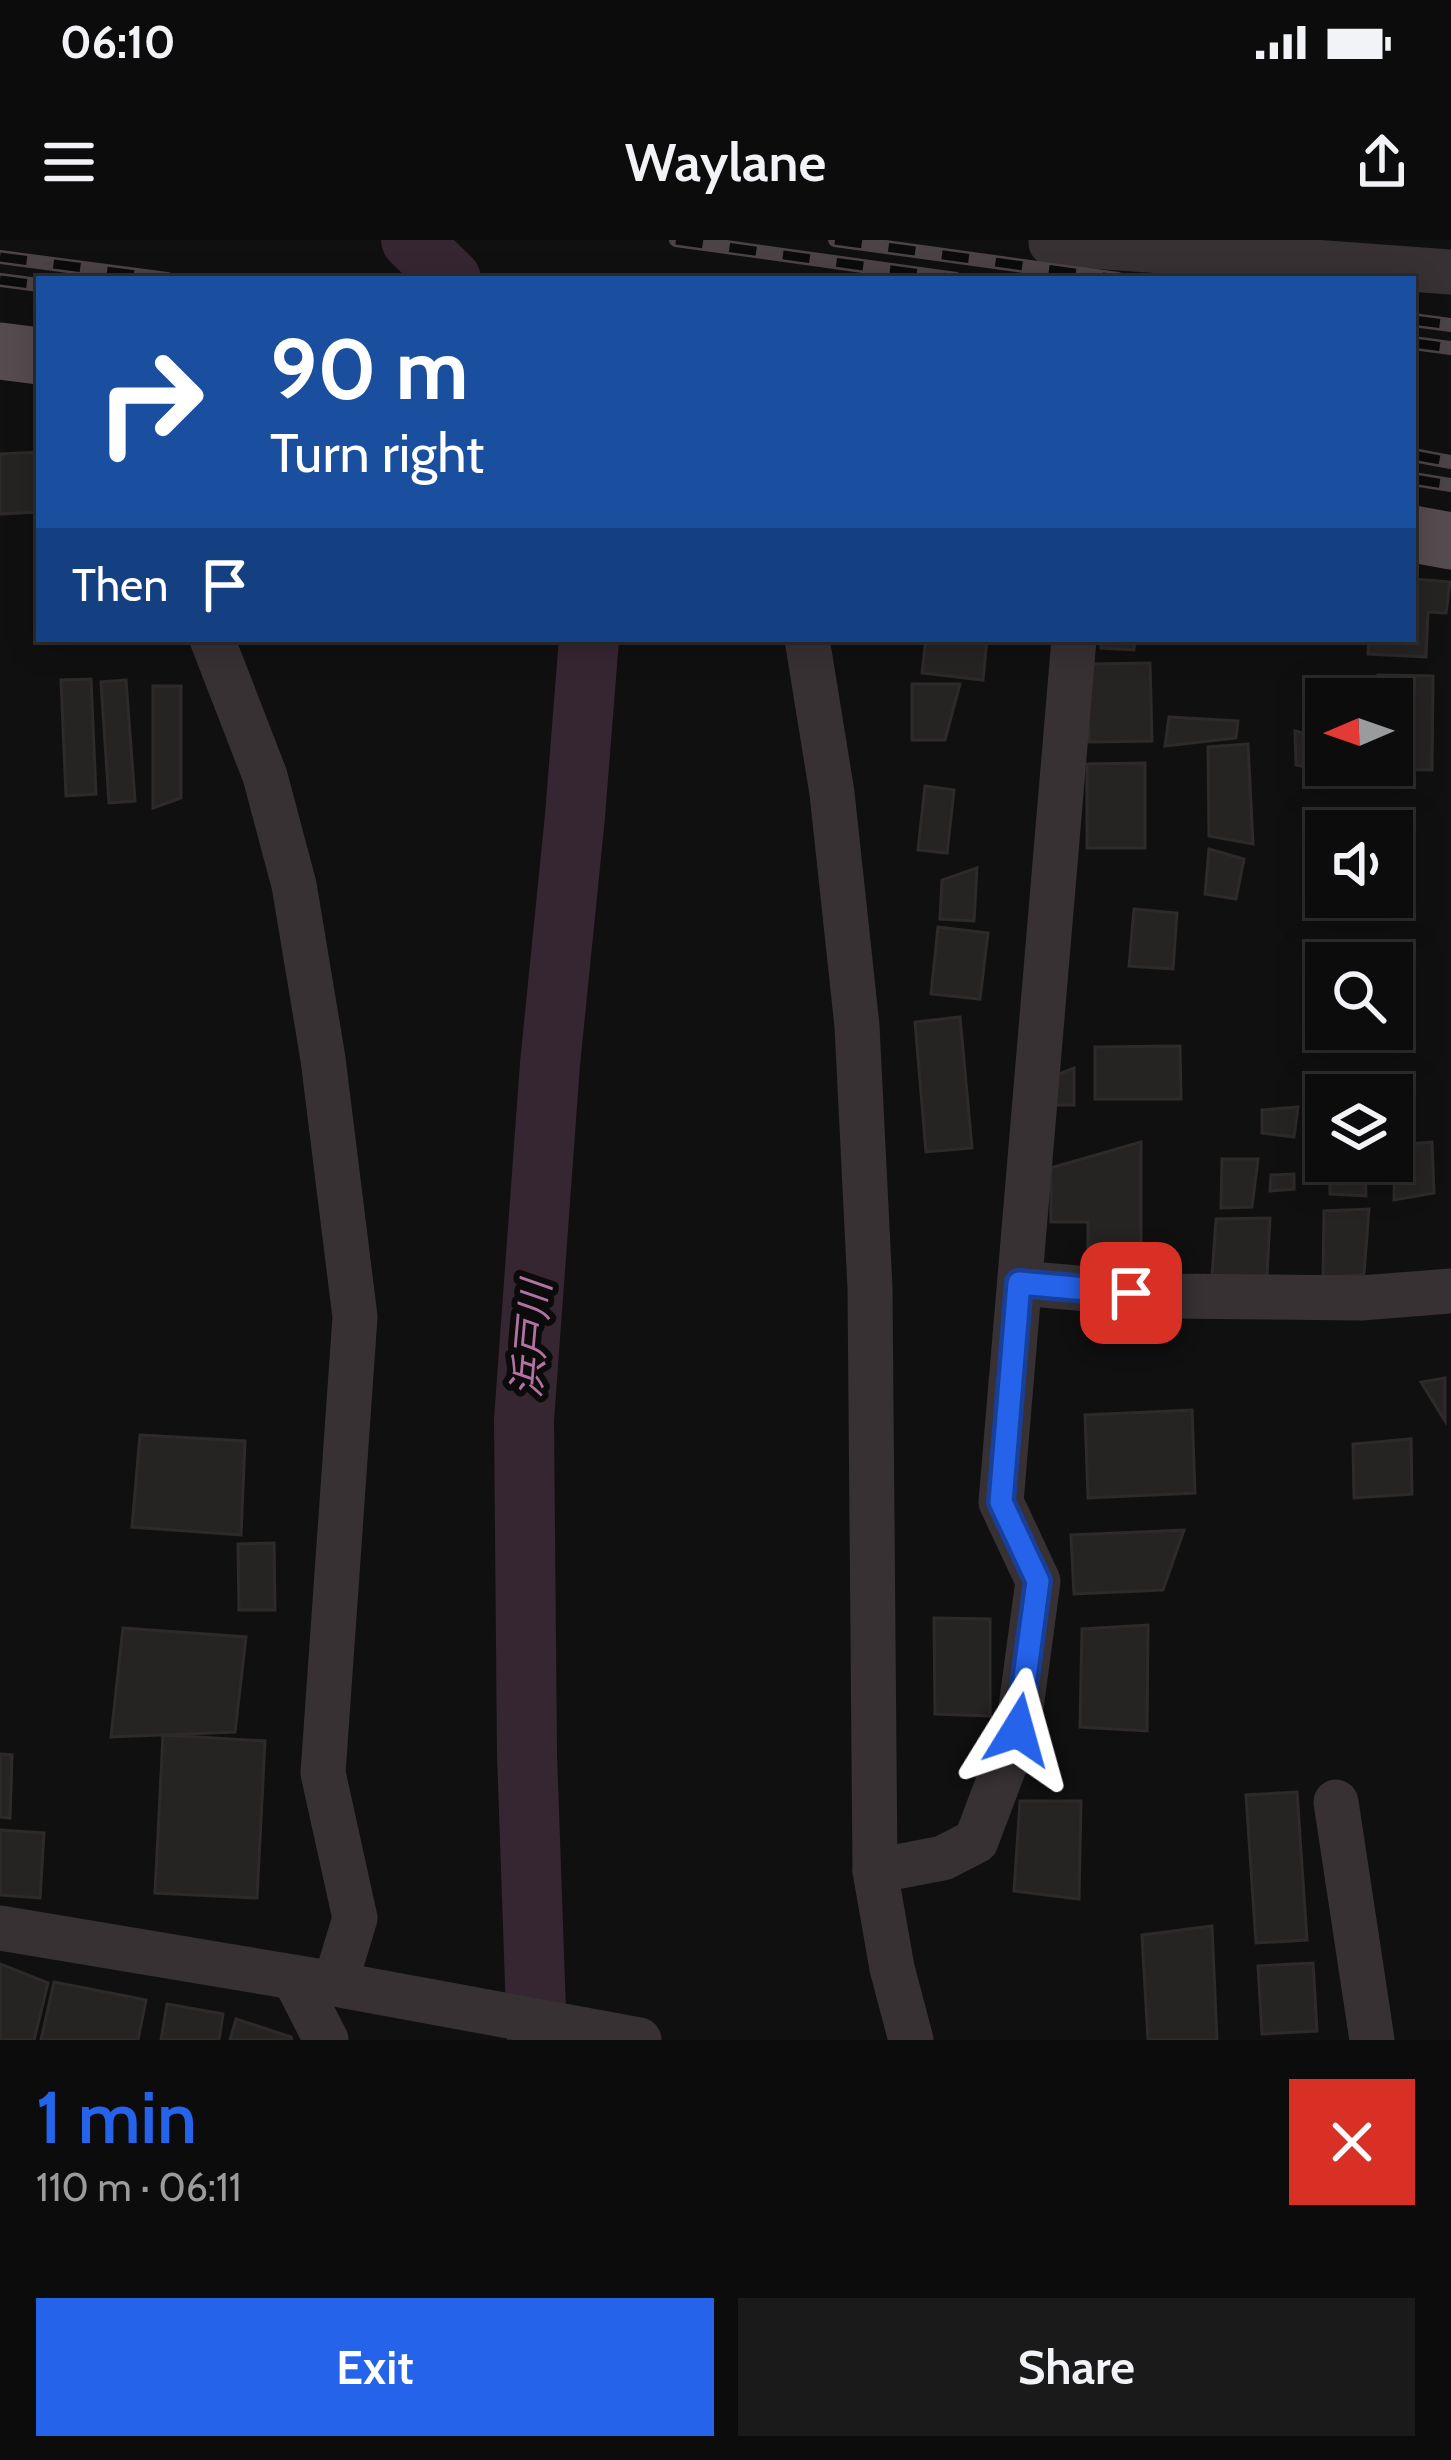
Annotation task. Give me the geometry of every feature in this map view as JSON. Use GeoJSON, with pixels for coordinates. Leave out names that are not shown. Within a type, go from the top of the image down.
{"type":"FeatureCollection","features":[{"type":"Feature","properties":{"kind":"main road"},"geometry":{"type":"LineString","coordinates":[[0,351],[36,356]]}},
{"type":"Feature","properties":{"kind":"main road"},"geometry":{"type":"LineString","coordinates":[[1416,535],[1451,542]]}},
{"type":"Feature","properties":{"kind":"street"},"geometry":{"type":"LineString","coordinates":[[1051,240],[1451,272]]}},
{"type":"Feature","properties":{"kind":"street"},"geometry":{"type":"LineString","coordinates":[[213,642],[265,776],[294,885],[323,1059],[355,1317],[322,1773],[355,1918],[334,1985],[326,2040]]}},
{"type":"Feature","properties":{"kind":"street"},"geometry":{"type":"LineString","coordinates":[[807,642],[832,794],[857,1026],[870,1288],[875,1871],[910,2040]]}},
{"type":"Feature","properties":{"kind":"street"},"geometry":{"type":"LineString","coordinates":[[875,1871],[943,1858],[976,1841],[1018,1730],[1038,1581],[1001,1502],[1074,642]]}},
{"type":"Feature","properties":{"kind":"street"},"geometry":{"type":"LineString","coordinates":[[1019,1283],[1168,1296],[1361,1298],[1451,1291]]}},
{"type":"Feature","properties":{"kind":"street"},"geometry":{"type":"LineString","coordinates":[[1336,1802],[1372,2040]]}},
{"type":"Feature","properties":{"kind":"street"},"geometry":{"type":"LineString","coordinates":[[0,1928],[639,2040]]}},
{"type":"Feature","properties":{"kind":"building"},"geometry":{"type":"Polygon","coordinates":[[[36,452],[36,512],[0,514],[0,454],[36,452]]]}},
{"type":"Feature","properties":{"kind":"building"},"geometry":{"type":"Polygon","coordinates":[[[1416,579],[1450,582],[1446,613],[1428,612],[1426,657],[1368,654],[1369,642],[1416,642],[1416,579]]]}},
{"type":"Feature","properties":{"kind":"building"},"geometry":{"type":"Polygon","coordinates":[[[926,642],[987,642],[983,680],[922,673],[926,642]]]}},
{"type":"Feature","properties":{"kind":"building"},"geometry":{"type":"Polygon","coordinates":[[[1101,642],[1135,642],[1134,650],[1101,648],[1101,642]]]}},
{"type":"Feature","properties":{"kind":"building"},"geometry":{"type":"Polygon","coordinates":[[[1150,663],[1152,741],[1089,742],[1087,664],[1150,663]]]}},
{"type":"Feature","properties":{"kind":"building"},"geometry":{"type":"Polygon","coordinates":[[[1433,676],[1432,770],[1413,770],[1413,678],[1378,678],[1433,676]]]}},
{"type":"Feature","properties":{"kind":"building"},"geometry":{"type":"Polygon","coordinates":[[[91,679],[96,794],[66,796],[61,680],[91,679]]]}},
{"type":"Feature","properties":{"kind":"building"},"geometry":{"type":"Polygon","coordinates":[[[126,680],[135,801],[109,803],[101,682],[126,680]]]}},
{"type":"Feature","properties":{"kind":"building"},"geometry":{"type":"Polygon","coordinates":[[[912,684],[960,684],[945,740],[912,740],[912,684]]]}},
{"type":"Feature","properties":{"kind":"building"},"geometry":{"type":"Polygon","coordinates":[[[153,686],[181,686],[181,798],[153,808],[153,686]]]}},
{"type":"Feature","properties":{"kind":"building"},"geometry":{"type":"Polygon","coordinates":[[[1169,717],[1238,721],[1236,738],[1165,746],[1169,717]]]}},
{"type":"Feature","properties":{"kind":"building"},"geometry":{"type":"Polygon","coordinates":[[[1295,731],[1305,734],[1305,767],[1296,765],[1295,731]]]}},
{"type":"Feature","properties":{"kind":"building"},"geometry":{"type":"Polygon","coordinates":[[[1248,744],[1253,844],[1209,836],[1208,747],[1248,744]]]}},
{"type":"Feature","properties":{"kind":"building"},"geometry":{"type":"Polygon","coordinates":[[[1145,763],[1145,848],[1087,848],[1087,764],[1145,763]]]}},
{"type":"Feature","properties":{"kind":"building"},"geometry":{"type":"Polygon","coordinates":[[[925,786],[954,790],[947,853],[918,850],[925,786]]]}},
{"type":"Feature","properties":{"kind":"building"},"geometry":{"type":"Polygon","coordinates":[[[1209,849],[1244,859],[1236,899],[1205,894],[1209,849]]]}},
{"type":"Feature","properties":{"kind":"building"},"geometry":{"type":"Polygon","coordinates":[[[977,868],[974,921],[940,919],[942,880],[977,868]]]}},
{"type":"Feature","properties":{"kind":"building"},"geometry":{"type":"Polygon","coordinates":[[[1134,909],[1177,913],[1173,969],[1129,966],[1134,909]]]}},
{"type":"Feature","properties":{"kind":"building"},"geometry":{"type":"Polygon","coordinates":[[[938,927],[988,933],[980,999],[931,994],[938,927]]]}},
{"type":"Feature","properties":{"kind":"building"},"geometry":{"type":"Polygon","coordinates":[[[960,1017],[972,1148],[926,1152],[915,1022],[960,1017]]]}},
{"type":"Feature","properties":{"kind":"building"},"geometry":{"type":"Polygon","coordinates":[[[1180,1046],[1181,1099],[1095,1099],[1095,1047],[1180,1046]]]}},
{"type":"Feature","properties":{"kind":"building"},"geometry":{"type":"Polygon","coordinates":[[[1074,1068],[1074,1105],[1052,1105],[1052,1077],[1074,1068]]]}},
{"type":"Feature","properties":{"kind":"building"},"geometry":{"type":"Polygon","coordinates":[[[1298,1107],[1294,1137],[1262,1133],[1262,1110],[1298,1107]]]}},
{"type":"Feature","properties":{"kind":"building"},"geometry":{"type":"Polygon","coordinates":[[[1141,1142],[1141,1248],[1088,1248],[1088,1222],[1051,1222],[1051,1168],[1141,1142]]]}},
{"type":"Feature","properties":{"kind":"building"},"geometry":{"type":"Polygon","coordinates":[[[1432,1142],[1434,1193],[1394,1200],[1394,1182],[1413,1182],[1413,1144],[1432,1142]]]}},
{"type":"Feature","properties":{"kind":"building"},"geometry":{"type":"Polygon","coordinates":[[[1222,1159],[1258,1159],[1252,1207],[1221,1208],[1222,1159]]]}},
{"type":"Feature","properties":{"kind":"building"},"geometry":{"type":"Polygon","coordinates":[[[1294,1174],[1294,1189],[1270,1191],[1271,1175],[1294,1174]]]}},
{"type":"Feature","properties":{"kind":"building"},"geometry":{"type":"Polygon","coordinates":[[[1330,1182],[1366,1182],[1366,1196],[1330,1194],[1330,1182]]]}},
{"type":"Feature","properties":{"kind":"building"},"geometry":{"type":"Polygon","coordinates":[[[1369,1209],[1364,1274],[1323,1278],[1324,1211],[1369,1209]]]}},
{"type":"Feature","properties":{"kind":"building"},"geometry":{"type":"Polygon","coordinates":[[[1270,1218],[1267,1276],[1212,1277],[1216,1219],[1270,1218]]]}},
{"type":"Feature","properties":{"kind":"building"},"geometry":{"type":"Polygon","coordinates":[[[1445,1378],[1445,1421],[1421,1382],[1445,1378]]]}},
{"type":"Feature","properties":{"kind":"building"},"geometry":{"type":"Polygon","coordinates":[[[1192,1410],[1195,1493],[1088,1498],[1085,1415],[1192,1410]]]}},
{"type":"Feature","properties":{"kind":"building"},"geometry":{"type":"Polygon","coordinates":[[[140,1435],[245,1441],[241,1535],[132,1527],[140,1435]]]}},
{"type":"Feature","properties":{"kind":"building"},"geometry":{"type":"Polygon","coordinates":[[[1411,1439],[1412,1494],[1354,1498],[1353,1444],[1411,1439]]]}},
{"type":"Feature","properties":{"kind":"building"},"geometry":{"type":"Polygon","coordinates":[[[1184,1530],[1163,1590],[1074,1594],[1071,1535],[1184,1530]]]}},
{"type":"Feature","properties":{"kind":"building"},"geometry":{"type":"Polygon","coordinates":[[[274,1543],[275,1610],[239,1610],[238,1544],[274,1543]]]}},
{"type":"Feature","properties":{"kind":"building"},"geometry":{"type":"Polygon","coordinates":[[[934,1618],[990,1619],[990,1716],[935,1714],[934,1618]]]}},
{"type":"Feature","properties":{"kind":"building"},"geometry":{"type":"Polygon","coordinates":[[[1148,1625],[1147,1731],[1080,1727],[1082,1629],[1148,1625]]]}},
{"type":"Feature","properties":{"kind":"building"},"geometry":{"type":"Polygon","coordinates":[[[123,1628],[246,1637],[235,1732],[111,1737],[123,1628]]]}},
{"type":"Feature","properties":{"kind":"building"},"geometry":{"type":"Polygon","coordinates":[[[163,1735],[265,1741],[257,1898],[155,1893],[163,1735]]]}},
{"type":"Feature","properties":{"kind":"building"},"geometry":{"type":"Polygon","coordinates":[[[0,1754],[12,1755],[10,1818],[0,1817],[0,1754]]]}},
{"type":"Feature","properties":{"kind":"building"},"geometry":{"type":"Polygon","coordinates":[[[1297,1792],[1307,1940],[1256,1943],[1246,1795],[1297,1792]]]}},
{"type":"Feature","properties":{"kind":"building"},"geometry":{"type":"Polygon","coordinates":[[[1020,1801],[1081,1801],[1079,1899],[1014,1891],[1020,1801]]]}},
{"type":"Feature","properties":{"kind":"building"},"geometry":{"type":"Polygon","coordinates":[[[0,1830],[44,1833],[40,1898],[0,1895],[0,1830]]]}},
{"type":"Feature","properties":{"kind":"building"},"geometry":{"type":"Polygon","coordinates":[[[1212,1926],[1217,2040],[1148,2040],[1142,1935],[1212,1926]]]}},
{"type":"Feature","properties":{"kind":"building"},"geometry":{"type":"Polygon","coordinates":[[[1313,1963],[1317,2031],[1262,2034],[1258,1966],[1313,1963]]]}},
{"type":"Feature","properties":{"kind":"building"},"geometry":{"type":"Polygon","coordinates":[[[0,1964],[48,1983],[34,2040],[0,2040],[0,1964]]]}},
{"type":"Feature","properties":{"kind":"building"},"geometry":{"type":"Polygon","coordinates":[[[54,1982],[146,2000],[138,2040],[41,2040],[54,1982]]]}},
{"type":"Feature","properties":{"kind":"building"},"geometry":{"type":"Polygon","coordinates":[[[167,2004],[223,2014],[219,2040],[161,2040],[167,2004]]]}},
{"type":"Feature","properties":{"kind":"building"},"geometry":{"type":"Polygon","coordinates":[[[236,2019],[291,2037],[292,2040],[230,2040],[236,2019]]]}},
{"type":"Feature","properties":{"kind":"waterway","name":"浜戸川"},"geometry":{"type":"LineString","coordinates":[[411,240],[448,276]]}},
{"type":"Feature","properties":{"kind":"waterway","name":"浜戸川"},"geometry":{"type":"LineString","coordinates":[[537,2040],[527,1754],[524,1420],[550,1064],[589,642]]}},
{"type":"Feature","properties":{"kind":"railway"},"geometry":{"type":"LineString","coordinates":[[676,240],[934,276]]}},
{"type":"Feature","properties":{"kind":"railway"},"geometry":{"type":"LineString","coordinates":[[835,240],[1096,276]]}},
{"type":"Feature","properties":{"kind":"railway"},"geometry":{"type":"LineString","coordinates":[[0,257],[144,276]]}},
{"type":"Feature","properties":{"kind":"railway"},"geometry":{"type":"LineString","coordinates":[[0,280],[36,285]]}},
{"type":"Feature","properties":{"kind":"railway"},"geometry":{"type":"LineString","coordinates":[[1416,320],[1451,325]]}},
{"type":"Feature","properties":{"kind":"railway"},"geometry":{"type":"LineString","coordinates":[[1416,343],[1451,348]]}},
{"type":"Feature","properties":{"kind":"railway"},"geometry":{"type":"LineString","coordinates":[[1416,456],[1451,462]]}},
{"type":"Feature","properties":{"kind":"railway"},"geometry":{"type":"LineString","coordinates":[[1416,479],[1451,485]]}},
{"type":"Feature","properties":{"kind":"route"},"geometry":{"type":"LineString","coordinates":[[1018,1730],[1038,1581],[1001,1502],[1019,1283],[1131,1293]]}}]}
